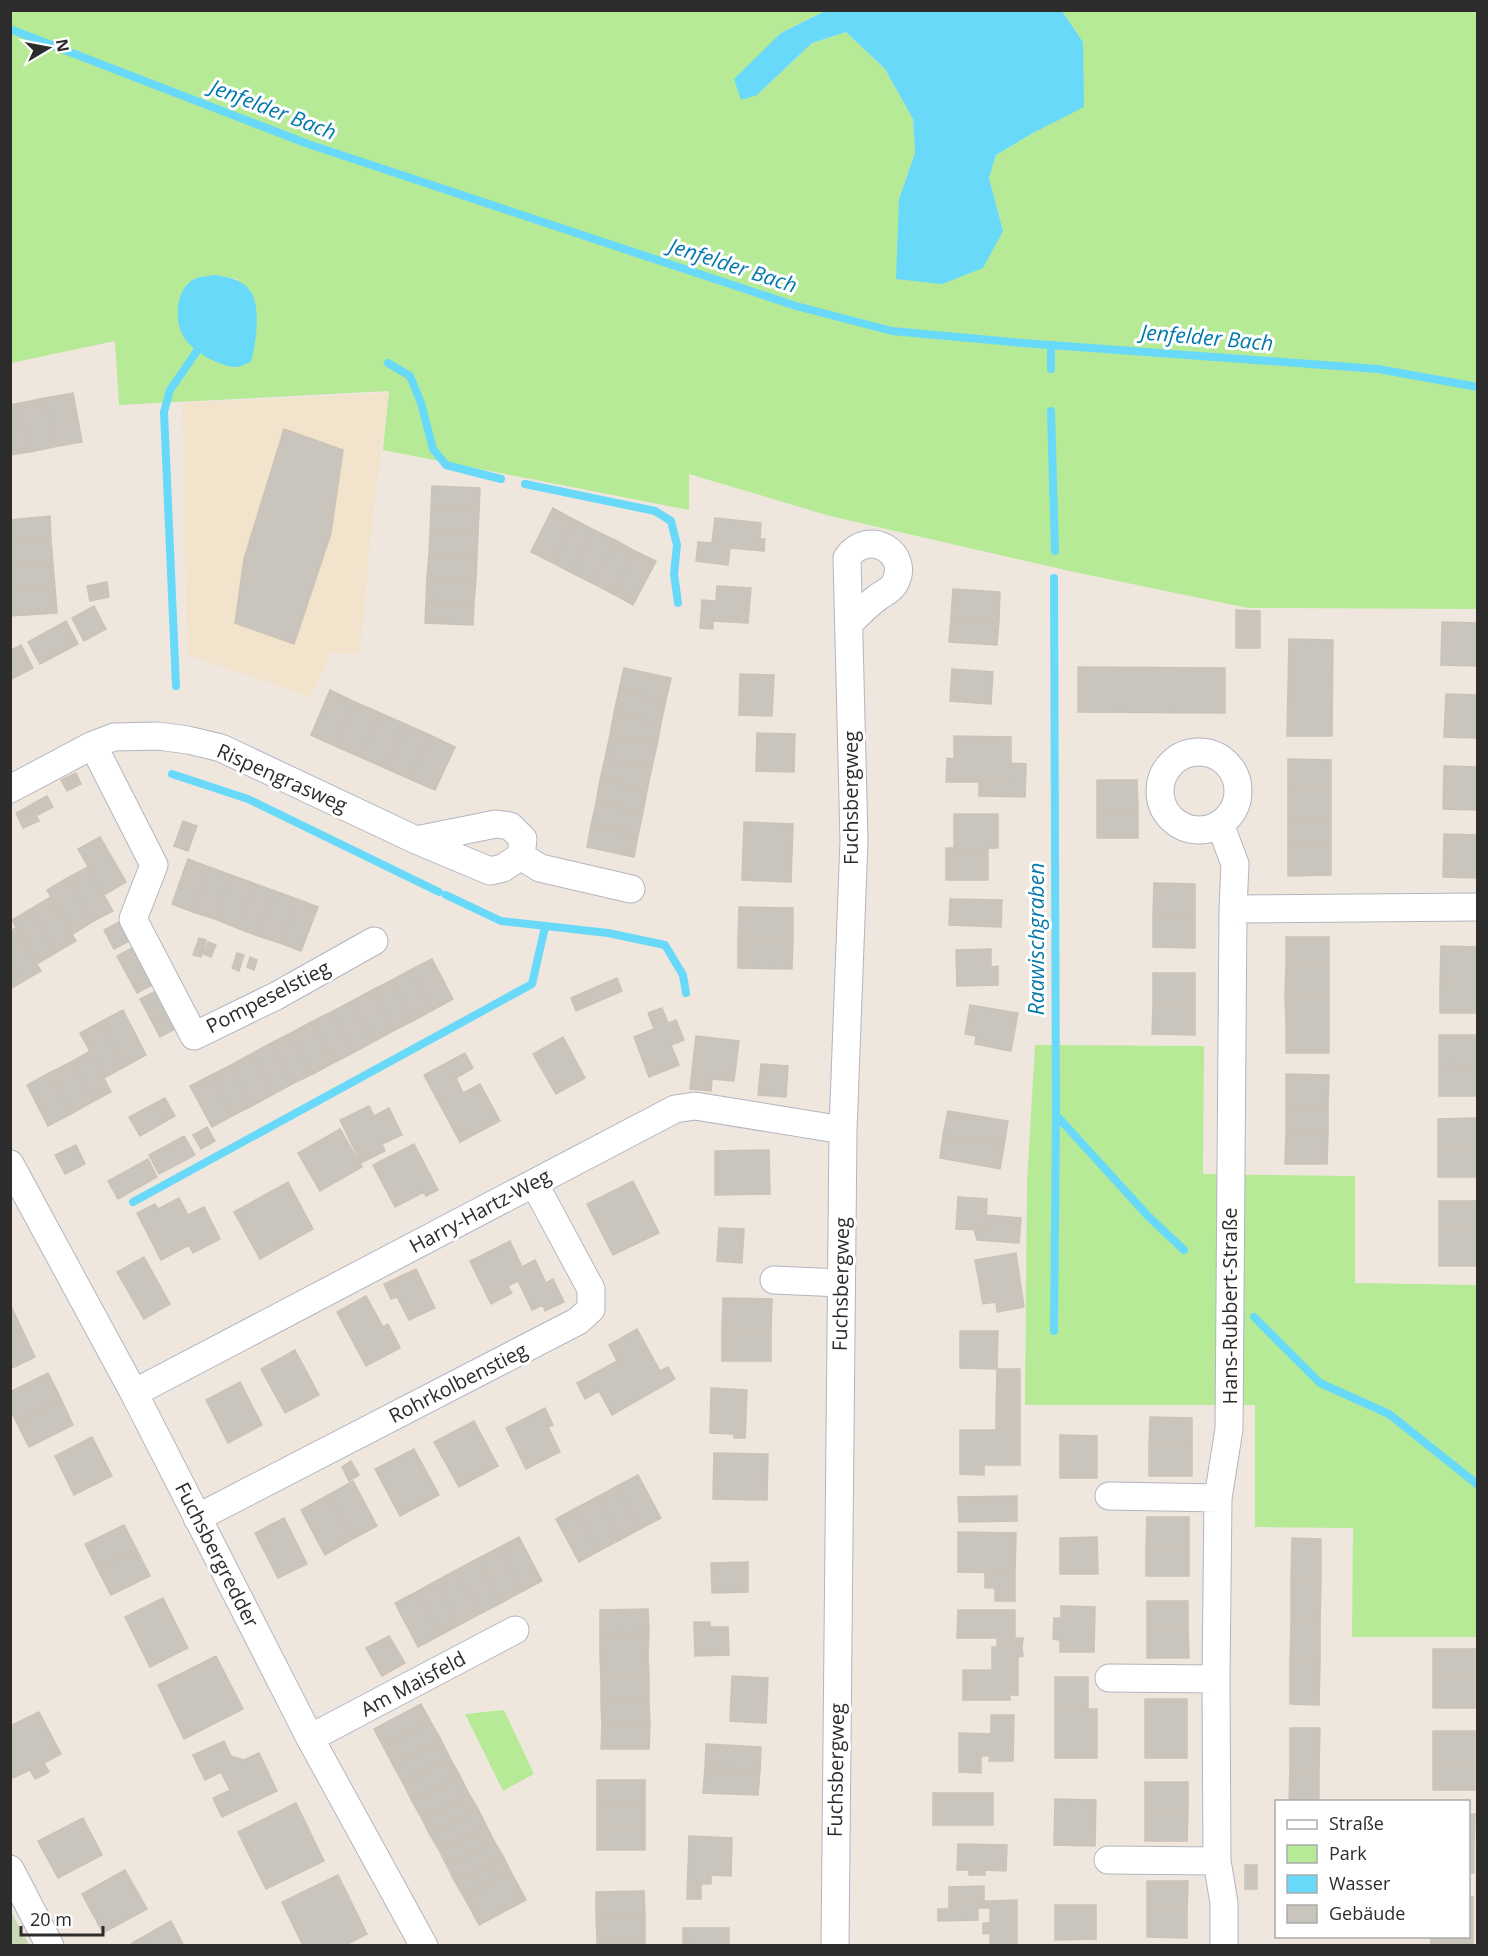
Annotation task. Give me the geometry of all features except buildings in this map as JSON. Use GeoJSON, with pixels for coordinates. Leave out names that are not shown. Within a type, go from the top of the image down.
{"type":"FeatureCollection","features":[{"type":"Feature","properties":{"kind":"street","name":"Fuchsbergweg"},"geometry":{"type":"LineString","coordinates":[[835,1946],[843,1130],[854,840],[849,623]]}},
{"type":"Feature","properties":{"kind":"street","name":"Rispengrasweg"},"geometry":{"type":"LineString","coordinates":[[12,784],[93,745],[114,738],[147,736],[188,740],[220,748],[416,840],[490,871],[503,868],[521,855]]}},
{"type":"Feature","properties":{"kind":"street","name":"Pompeselstieg"},"geometry":{"type":"LineString","coordinates":[[93,745],[154,865],[133,919],[194,1036],[276,996],[374,941]]}},
{"type":"Feature","properties":{"kind":"street"},"geometry":{"type":"LineString","coordinates":[[416,840],[496,824],[510,826],[523,839],[521,855],[540,868],[631,889]]}},
{"type":"Feature","properties":{"kind":"street","name":"Hans-Rubbert-Straße"},"geometry":{"type":"LineString","coordinates":[[1220,824],[1235,864],[1229,1429],[1218,1498],[1216,1678],[1217,1861],[1224,1903],[1224,1946]]}},
{"type":"Feature","properties":{"kind":"street"},"geometry":{"type":"LineString","coordinates":[[1233,909],[1478,907]]}},
{"type":"Feature","properties":{"kind":"street","name":"Harry-Hartz-Weg"},"geometry":{"type":"LineString","coordinates":[[134,1393],[675,1109],[695,1106],[843,1130]]}},
{"type":"Feature","properties":{"kind":"street","name":"Fuchsbergredder"},"geometry":{"type":"LineString","coordinates":[[10,1164],[134,1393],[310,1738],[424,1946]]}},
{"type":"Feature","properties":{"kind":"street","name":"Rohrkolbenstieg"},"geometry":{"type":"LineString","coordinates":[[197,1518],[578,1321],[591,1309],[591,1289],[534,1183]]}},
{"type":"Feature","properties":{"kind":"street"},"geometry":{"type":"LineString","coordinates":[[774,1280],[841,1283]]}},
{"type":"Feature","properties":{"kind":"street"},"geometry":{"type":"LineString","coordinates":[[1109,1497],[1218,1498]]}},
{"type":"Feature","properties":{"kind":"street","name":"Am Maisfeld"},"geometry":{"type":"LineString","coordinates":[[310,1738],[515,1630]]}},
{"type":"Feature","properties":{"kind":"street"},"geometry":{"type":"LineString","coordinates":[[1109,1678],[1216,1678]]}},
{"type":"Feature","properties":{"kind":"street"},"geometry":{"type":"LineString","coordinates":[[1108,1860],[1217,1861]]}},
{"type":"Feature","properties":{"kind":"street"},"geometry":{"type":"LineString","coordinates":[[10,1869],[50,1946]]}},
{"type":"Feature","properties":{"kind":"shaded area"},"geometry":{"type":"Polygon","coordinates":[[[388,393],[371,533],[360,654],[331,653],[310,699],[289,689],[187,655],[182,403],[388,393]]]}},
{"type":"Feature","properties":{"kind":"green space"},"geometry":{"type":"Polygon","coordinates":[[[11,11],[825,11],[781,33],[757,95],[812,43],[846,32],[885,69],[913,119],[915,153],[899,199],[1003,231],[989,178],[996,155],[1033,133],[1083,42],[1062,11],[1477,11],[1477,609],[1248,608],[1074,572],[830,516],[689,474],[689,510],[383,450],[389,391],[119,405],[115,341],[11,363],[11,11]],[[216,275],[197,351],[219,363],[235,368],[250,290],[236,279],[216,275]]]}},
{"type":"Feature","properties":{"kind":"green space"},"geometry":{"type":"Polygon","coordinates":[[[1035,1045],[1204,1046],[1203,1174],[1355,1176],[1355,1283],[1477,1285],[1477,1637],[1352,1637],[1353,1528],[1255,1527],[1255,1405],[1025,1405],[1027,1183],[1035,1045]]]}},
{"type":"Feature","properties":{"kind":"green space"},"geometry":{"type":"Polygon","coordinates":[[[504,1710],[534,1774],[503,1791],[465,1714],[504,1710]]]}},
{"type":"Feature","properties":{"kind":"green space"},"geometry":{"type":"Polygon","coordinates":[[[11,1911],[29,1945],[11,1945],[11,1911]]]}},
{"type":"Feature","properties":{"kind":"water"},"geometry":{"type":"Polygon","coordinates":[[[825,11],[1062,11],[1083,42],[1084,107],[996,155],[989,178],[1003,231],[983,268],[942,284],[896,279],[899,199],[915,153],[913,119],[885,69],[846,32],[812,43],[757,95],[741,100],[734,79],[781,33],[825,11]]]}},
{"type":"Feature","properties":{"kind":"water"},"geometry":{"type":"Polygon","coordinates":[[[216,275],[242,283],[249,289],[256,304],[256,335],[251,362],[239,366],[220,364],[200,353],[189,344],[181,332],[178,305],[184,289],[197,278],[216,275]]]}},
{"type":"Feature","properties":{"kind":"waterway","name":"Jenfelder Bach"},"geometry":{"type":"LineString","coordinates":[[10,29],[308,144],[796,306],[892,331],[1378,369],[1478,387]]}},
{"type":"Feature","properties":{"kind":"waterway","name":"Raawischgraben"},"geometry":{"type":"LineString","coordinates":[[1051,345],[1051,369]]}},
{"type":"Feature","properties":{"kind":"waterway"},"geometry":{"type":"LineString","coordinates":[[176,686],[164,412],[170,390],[197,351]]}},
{"type":"Feature","properties":{"kind":"waterway"},"geometry":{"type":"LineString","coordinates":[[388,363],[410,376],[421,403],[433,449],[446,465],[501,479]]}},
{"type":"Feature","properties":{"kind":"waterway","name":"Raawischgraben"},"geometry":{"type":"LineString","coordinates":[[1051,411],[1055,551]]}},
{"type":"Feature","properties":{"kind":"waterway"},"geometry":{"type":"LineString","coordinates":[[525,484],[655,511],[671,521],[677,545],[674,574],[678,603]]}},
{"type":"Feature","properties":{"kind":"waterway","name":"Raawischgraben"},"geometry":{"type":"LineString","coordinates":[[1054,578],[1056,1115],[1148,1216],[1184,1250]]}},
{"type":"Feature","properties":{"kind":"waterway"},"geometry":{"type":"LineString","coordinates":[[172,774],[248,799],[439,892]]}},
{"type":"Feature","properties":{"kind":"waterway"},"geometry":{"type":"LineString","coordinates":[[446,895],[501,921],[608,933],[665,945],[683,975],[686,993]]}},
{"type":"Feature","properties":{"kind":"waterway"},"geometry":{"type":"LineString","coordinates":[[133,1202],[532,984],[545,927]]}},
{"type":"Feature","properties":{"kind":"waterway"},"geometry":{"type":"LineString","coordinates":[[1054,1331],[1056,1115]]}},
{"type":"Feature","properties":{"kind":"waterway","name":"Raawischgraben"},"geometry":{"type":"LineString","coordinates":[[1254,1317],[1320,1383],[1389,1414],[1478,1485]]}}]}
